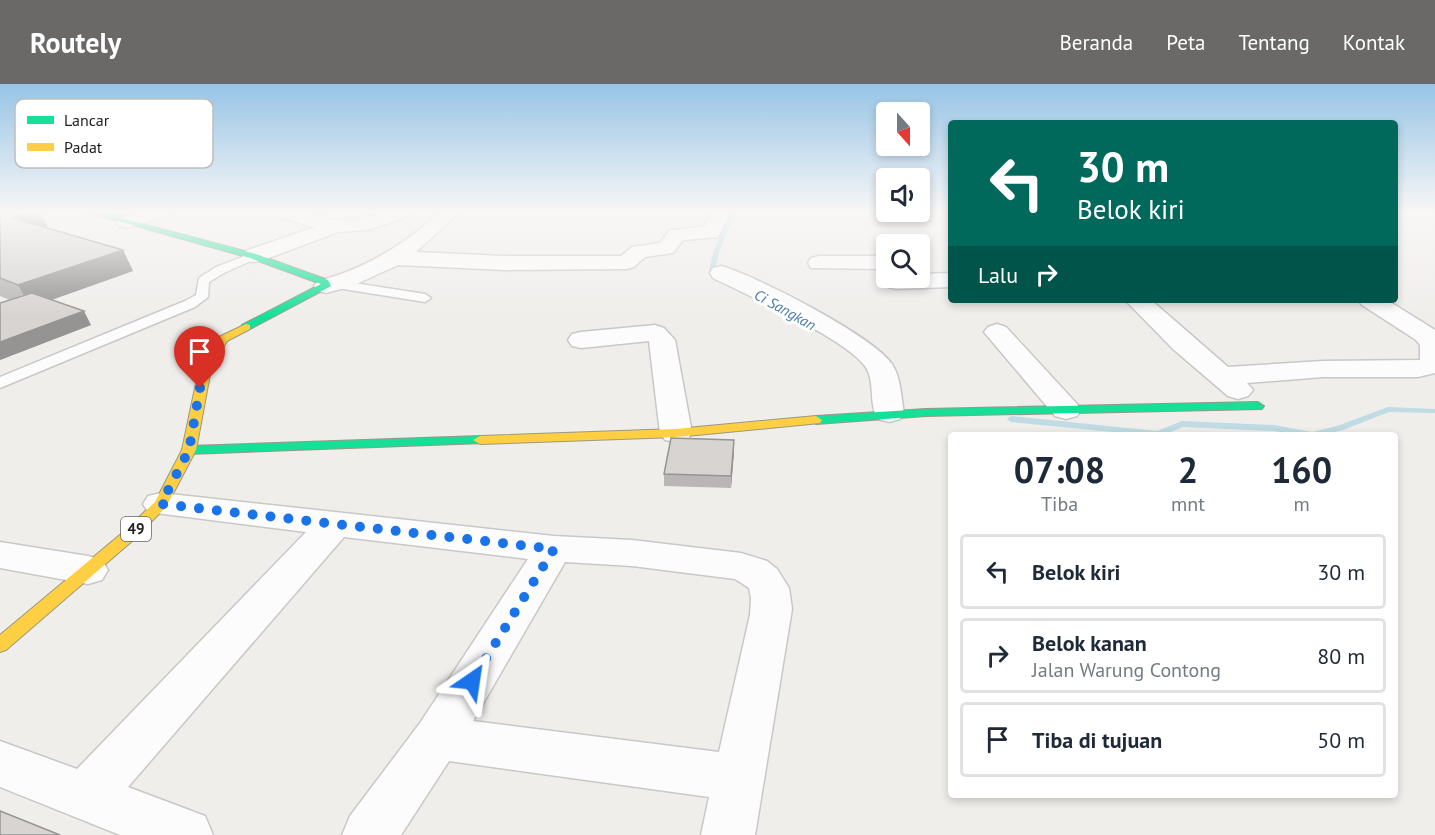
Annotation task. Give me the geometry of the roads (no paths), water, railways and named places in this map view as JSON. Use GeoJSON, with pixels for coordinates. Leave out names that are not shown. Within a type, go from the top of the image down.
{"type":"FeatureCollection","features":[{"type":"Feature","properties":{"kind":"main road"},"geometry":{"type":"LineString","coordinates":[[220,247],[319,278],[330,285]]}},
{"type":"Feature","properties":{"kind":"main road","name":"49"},"geometry":{"type":"LineString","coordinates":[[0,645],[161,504],[189,450],[207,364],[224,339],[235,331],[300,302],[330,285]]}},
{"type":"Feature","properties":{"kind":"main road"},"geometry":{"type":"LineString","coordinates":[[189,450],[676,433],[888,413],[1160,410],[1258,406]]}},
{"type":"Feature","properties":{"kind":"street"},"geometry":{"type":"LineString","coordinates":[[253,256],[278,247]]}},
{"type":"Feature","properties":{"kind":"street"},"geometry":{"type":"LineString","coordinates":[[330,285],[360,276],[412,247]]}},
{"type":"Feature","properties":{"kind":"street"},"geometry":{"type":"LineString","coordinates":[[396,258],[504,263],[628,262],[638,251],[667,247]]}},
{"type":"Feature","properties":{"kind":"street"},"geometry":{"type":"LineString","coordinates":[[930,262],[948,261]]}},
{"type":"Feature","properties":{"kind":"street"},"geometry":{"type":"LineString","coordinates":[[819,263],[876,271]]}},
{"type":"Feature","properties":{"kind":"street"},"geometry":{"type":"LineString","coordinates":[[721,273],[771,297],[859,345],[872,356],[882,373],[888,413]]}},
{"type":"Feature","properties":{"kind":"street"},"geometry":{"type":"LineString","coordinates":[[930,278],[948,280]]}},
{"type":"Feature","properties":{"kind":"street"},"geometry":{"type":"LineString","coordinates":[[1140,303],[1258,406]]}},
{"type":"Feature","properties":{"kind":"street"},"geometry":{"type":"LineString","coordinates":[[1222,376],[1323,369],[1418,369],[1434,365],[1433,344],[1430,336],[1375,303]]}},
{"type":"Feature","properties":{"kind":"street"},"geometry":{"type":"LineString","coordinates":[[997,332],[1066,410]]}},
{"type":"Feature","properties":{"kind":"street"},"geometry":{"type":"LineString","coordinates":[[581,340],[655,333],[659,336],[662,340],[676,433]]}},
{"type":"Feature","properties":{"kind":"street"},"geometry":{"type":"LineString","coordinates":[[161,504],[554,549],[587,549],[662,556],[749,569],[769,586],[773,596],[728,835]]}},
{"type":"Feature","properties":{"kind":"street"},"geometry":{"type":"LineString","coordinates":[[85,798],[336,524]]}},
{"type":"Feature","properties":{"kind":"street"},"geometry":{"type":"LineString","coordinates":[[369,835],[437,738],[554,549]]}},
{"type":"Feature","properties":{"kind":"street"},"geometry":{"type":"LineString","coordinates":[[0,555],[88,570]]}},
{"type":"Feature","properties":{"kind":"street"},"geometry":{"type":"LineString","coordinates":[[437,738],[739,778]]}},
{"type":"Feature","properties":{"kind":"street"},"geometry":{"type":"LineString","coordinates":[[0,764],[186,835]]}},
{"type":"Feature","properties":{"kind":"lane"},"geometry":{"type":"LineString","coordinates":[[0,383],[190,304],[201,297],[203,281],[253,256]]}},
{"type":"Feature","properties":{"kind":"lane"},"geometry":{"type":"LineString","coordinates":[[330,285],[425,298]]}},
{"type":"Feature","properties":{"kind":"waterway","name":"Ci Sangkan"},"geometry":{"type":"LineString","coordinates":[[719,247],[712,274],[719,277]]}},
{"type":"Feature","properties":{"kind":"waterway","name":"Ci Sangkan"},"geometry":{"type":"LineString","coordinates":[[1324,432],[1388,409],[1435,411]]}},
{"type":"Feature","properties":{"kind":"waterway","name":"Ci Sangkan"},"geometry":{"type":"LineString","coordinates":[[1011,419],[1138,432]]}},
{"type":"Feature","properties":{"kind":"waterway","name":"Ci Sangkan"},"geometry":{"type":"LineString","coordinates":[[1163,432],[1182,424],[1274,428],[1296,432]]}}]}
